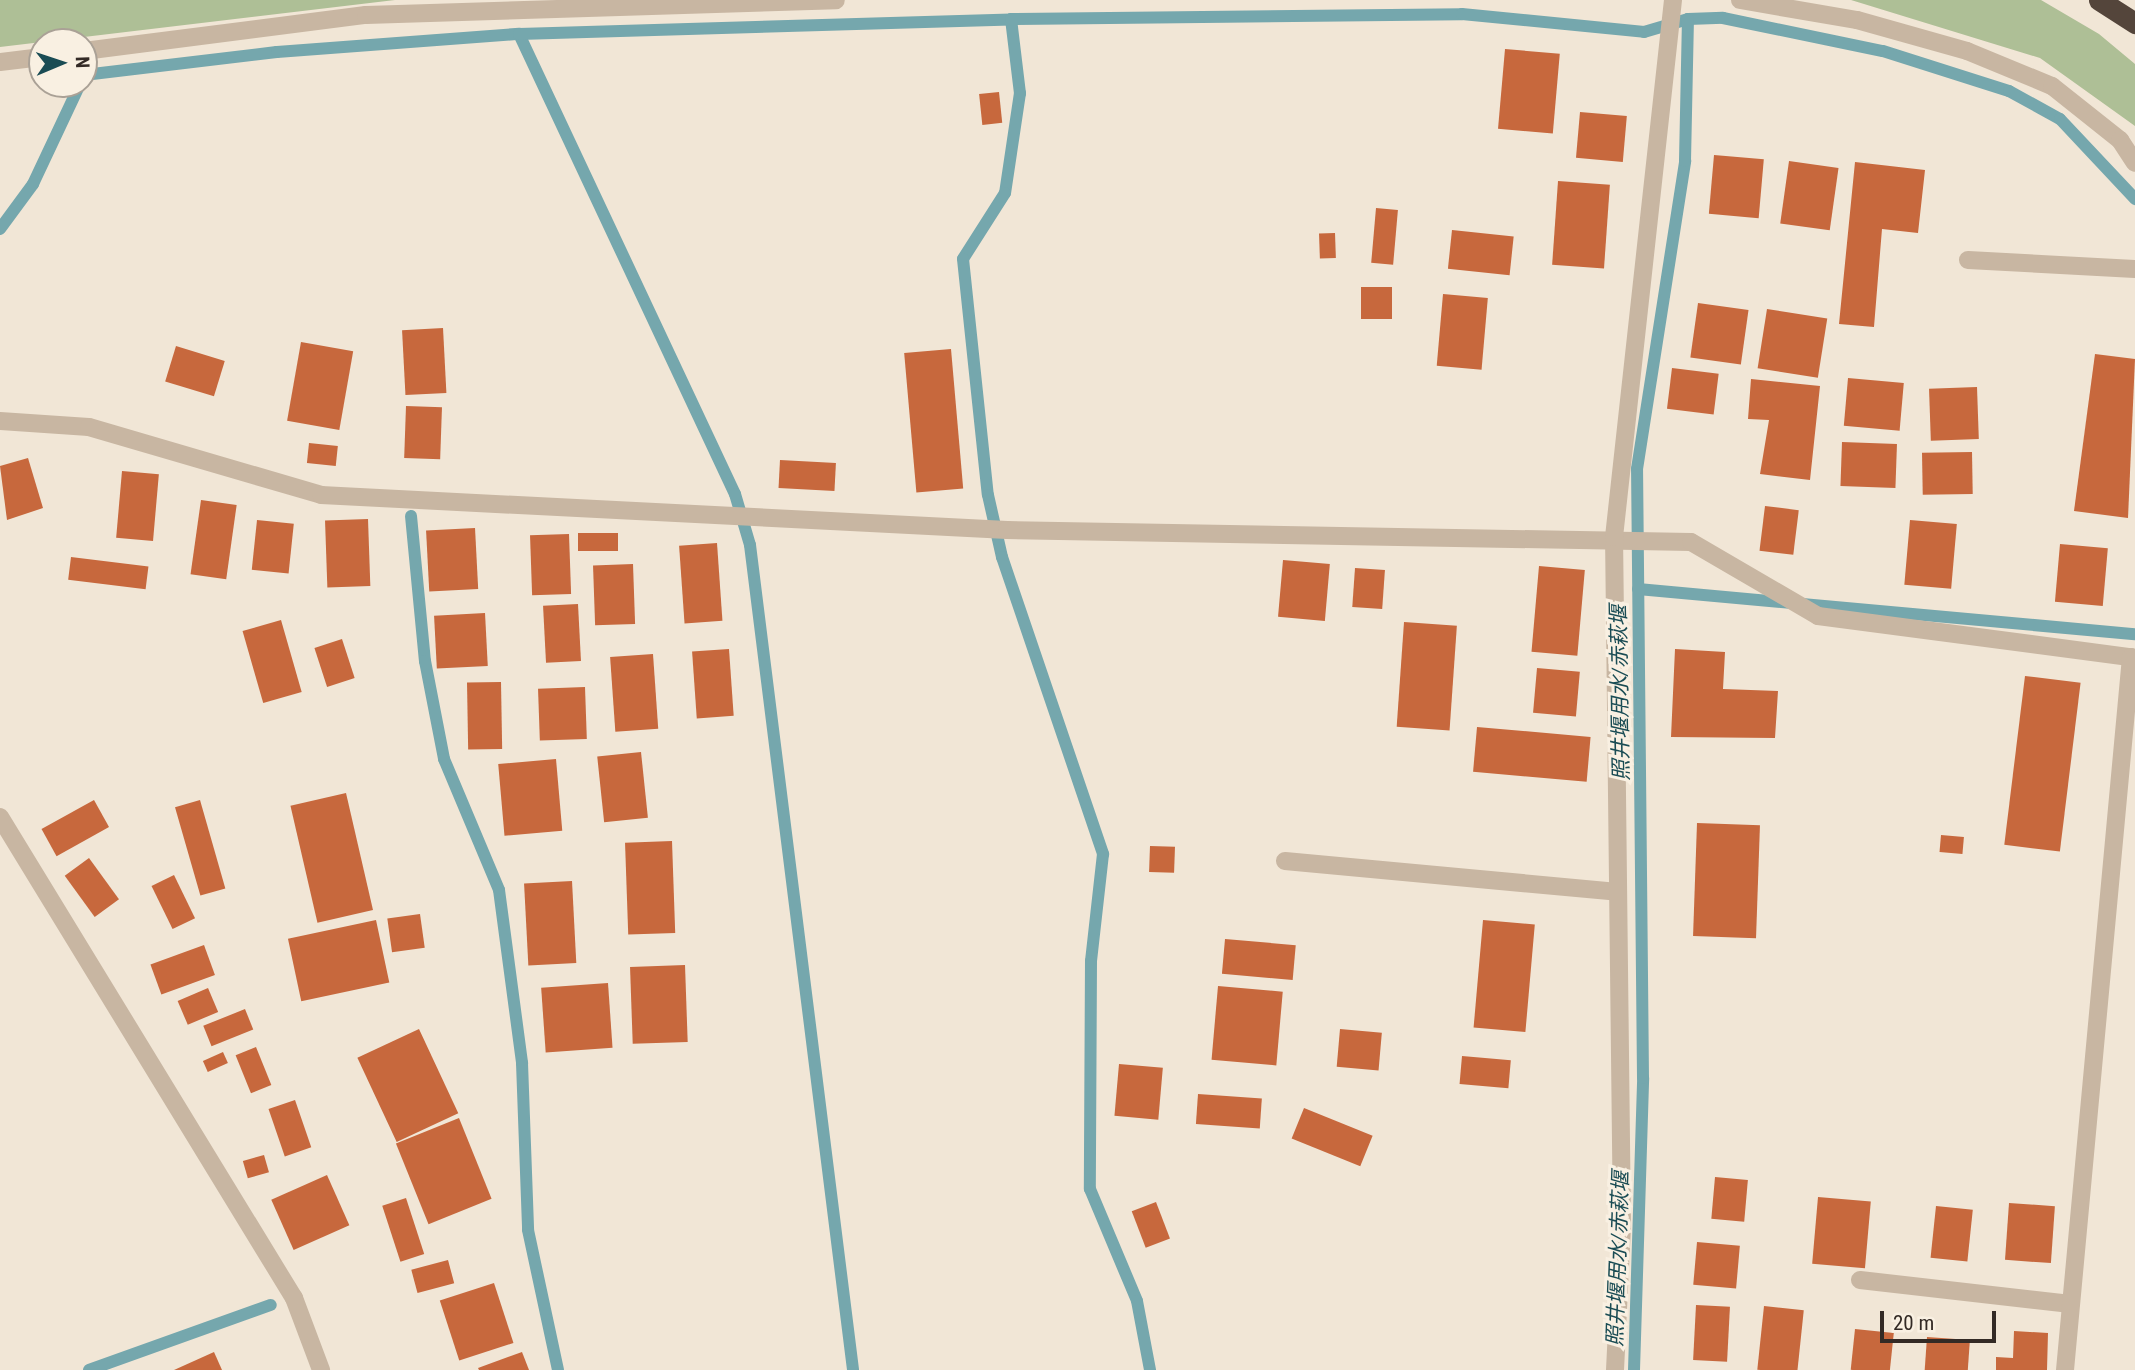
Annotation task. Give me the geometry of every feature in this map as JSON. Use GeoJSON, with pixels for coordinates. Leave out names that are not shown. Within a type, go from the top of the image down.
{"type":"FeatureCollection","features":[{"type":"Feature","properties":{"kind":"highway"},"geometry":{"type":"LineString","coordinates":[[2099,0],[2135,23]]}},
{"type":"Feature","properties":{"kind":"street"},"geometry":{"type":"LineString","coordinates":[[98,49],[366,15],[835,0]]}},
{"type":"Feature","properties":{"kind":"street"},"geometry":{"type":"LineString","coordinates":[[1615,1370],[1622,1228],[1614,537],[1674,0]]}},
{"type":"Feature","properties":{"kind":"street"},"geometry":{"type":"LineString","coordinates":[[1740,0],[1857,20],[1967,51],[2052,86],[2120,140],[2135,163]]}},
{"type":"Feature","properties":{"kind":"street"},"geometry":{"type":"LineString","coordinates":[[0,62],[28,59]]}},
{"type":"Feature","properties":{"kind":"street"},"geometry":{"type":"LineString","coordinates":[[1968,260],[2135,269]]}},
{"type":"Feature","properties":{"kind":"street"},"geometry":{"type":"LineString","coordinates":[[0,421],[89,427],[321,495],[1007,530],[1614,537],[1691,542],[1818,616],[2133,658],[2064,1370]]}},
{"type":"Feature","properties":{"kind":"street"},"geometry":{"type":"LineString","coordinates":[[0,817],[294,1298],[321,1370]]}},
{"type":"Feature","properties":{"kind":"street"},"geometry":{"type":"LineString","coordinates":[[1285,861],[1618,892]]}},
{"type":"Feature","properties":{"kind":"street"},"geometry":{"type":"LineString","coordinates":[[1860,1280],[2071,1304]]}},
{"type":"Feature","properties":{"kind":"green space"},"geometry":{"type":"Polygon","coordinates":[[[0,0],[395,0],[98,35],[98,28],[28,28],[28,44],[0,47],[0,0]]]}},
{"type":"Feature","properties":{"kind":"green space"},"geometry":{"type":"Polygon","coordinates":[[[1851,0],[2041,0],[2099,34],[2135,64],[2135,126],[2040,58],[1851,0]]]}},
{"type":"Feature","properties":{"kind":"building"},"geometry":{"type":"Polygon","coordinates":[[[1505,49],[1560,54],[1553,133],[1498,129],[1505,49]]]}},
{"type":"Feature","properties":{"kind":"building"},"geometry":{"type":"Polygon","coordinates":[[[999,92],[1002,123],[982,125],[979,94],[999,92]]]}},
{"type":"Feature","properties":{"kind":"building"},"geometry":{"type":"Polygon","coordinates":[[[1580,112],[1627,116],[1623,162],[1576,158],[1580,112]]]}},
{"type":"Feature","properties":{"kind":"building"},"geometry":{"type":"Polygon","coordinates":[[[1714,155],[1764,159],[1759,218],[1709,214],[1714,155]]]}},
{"type":"Feature","properties":{"kind":"building"},"geometry":{"type":"Polygon","coordinates":[[[1789,161],[1839,168],[1830,230],[1780,223],[1789,161]]]}},
{"type":"Feature","properties":{"kind":"building"},"geometry":{"type":"Polygon","coordinates":[[[1855,162],[1925,170],[1918,233],[1882,229],[1874,327],[1839,324],[1855,162]]]}},
{"type":"Feature","properties":{"kind":"building"},"geometry":{"type":"Polygon","coordinates":[[[1558,181],[1610,185],[1604,268],[1552,265],[1558,181]]]}},
{"type":"Feature","properties":{"kind":"building"},"geometry":{"type":"Polygon","coordinates":[[[1376,208],[1398,210],[1393,265],[1371,263],[1376,208]]]}},
{"type":"Feature","properties":{"kind":"building"},"geometry":{"type":"Polygon","coordinates":[[[1452,230],[1514,236],[1510,275],[1448,269],[1452,230]]]}},
{"type":"Feature","properties":{"kind":"building"},"geometry":{"type":"Polygon","coordinates":[[[1335,233],[1336,258],[1320,259],[1319,234],[1335,233]]]}},
{"type":"Feature","properties":{"kind":"building"},"geometry":{"type":"Polygon","coordinates":[[[1361,287],[1392,287],[1392,319],[1361,319],[1361,287]]]}},
{"type":"Feature","properties":{"kind":"building"},"geometry":{"type":"Polygon","coordinates":[[[1443,294],[1488,298],[1482,370],[1437,366],[1443,294]]]}},
{"type":"Feature","properties":{"kind":"building"},"geometry":{"type":"Polygon","coordinates":[[[1698,303],[1749,310],[1741,365],[1690,357],[1698,303]]]}},
{"type":"Feature","properties":{"kind":"building"},"geometry":{"type":"Polygon","coordinates":[[[1767,309],[1827,319],[1818,378],[1758,368],[1767,309]]]}},
{"type":"Feature","properties":{"kind":"building"},"geometry":{"type":"Polygon","coordinates":[[[443,328],[446,393],[405,395],[402,330],[443,328]]]}},
{"type":"Feature","properties":{"kind":"building"},"geometry":{"type":"Polygon","coordinates":[[[301,342],[353,351],[339,430],[287,421],[301,342]]]}},
{"type":"Feature","properties":{"kind":"building"},"geometry":{"type":"Polygon","coordinates":[[[176,346],[225,361],[214,396],[165,381],[176,346]]]}},
{"type":"Feature","properties":{"kind":"building"},"geometry":{"type":"Polygon","coordinates":[[[951,349],[963,488],[916,493],[904,353],[951,349]]]}},
{"type":"Feature","properties":{"kind":"building"},"geometry":{"type":"Polygon","coordinates":[[[2095,354],[2135,359],[2128,518],[2074,511],[2095,354]]]}},
{"type":"Feature","properties":{"kind":"building"},"geometry":{"type":"Polygon","coordinates":[[[1672,368],[1719,374],[1714,414],[1667,409],[1672,368]]]}},
{"type":"Feature","properties":{"kind":"building"},"geometry":{"type":"Polygon","coordinates":[[[1848,378],[1904,383],[1900,431],[1844,426],[1848,378]]]}},
{"type":"Feature","properties":{"kind":"building"},"geometry":{"type":"Polygon","coordinates":[[[1751,379],[1820,386],[1810,480],[1760,474],[1769,420],[1748,419],[1751,379]]]}},
{"type":"Feature","properties":{"kind":"building"},"geometry":{"type":"Polygon","coordinates":[[[1977,387],[1979,439],[1931,441],[1929,389],[1977,387]]]}},
{"type":"Feature","properties":{"kind":"building"},"geometry":{"type":"Polygon","coordinates":[[[406,406],[442,407],[440,459],[404,458],[406,406]]]}},
{"type":"Feature","properties":{"kind":"building"},"geometry":{"type":"Polygon","coordinates":[[[1842,442],[1897,444],[1895,488],[1840,486],[1842,442]]]}},
{"type":"Feature","properties":{"kind":"building"},"geometry":{"type":"Polygon","coordinates":[[[309,443],[338,446],[336,466],[307,463],[309,443]]]}},
{"type":"Feature","properties":{"kind":"building"},"geometry":{"type":"Polygon","coordinates":[[[1972,452],[1973,494],[1923,495],[1922,453],[1972,452]]]}},
{"type":"Feature","properties":{"kind":"building"},"geometry":{"type":"Polygon","coordinates":[[[28,458],[43,508],[7,520],[0,466],[28,458]]]}},
{"type":"Feature","properties":{"kind":"building"},"geometry":{"type":"Polygon","coordinates":[[[780,460],[836,463],[834,491],[779,488],[780,460]]]}},
{"type":"Feature","properties":{"kind":"building"},"geometry":{"type":"Polygon","coordinates":[[[122,471],[159,474],[153,541],[116,538],[122,471]]]}},
{"type":"Feature","properties":{"kind":"building"},"geometry":{"type":"Polygon","coordinates":[[[201,500],[237,505],[226,579],[191,574],[201,500]]]}},
{"type":"Feature","properties":{"kind":"building"},"geometry":{"type":"Polygon","coordinates":[[[1765,506],[1799,510],[1793,555],[1760,551],[1765,506]]]}},
{"type":"Feature","properties":{"kind":"building"},"geometry":{"type":"Polygon","coordinates":[[[368,519],[370,586],[327,587],[325,521],[368,519]]]}},
{"type":"Feature","properties":{"kind":"building"},"geometry":{"type":"Polygon","coordinates":[[[257,520],[294,524],[289,574],[252,570],[257,520]]]}},
{"type":"Feature","properties":{"kind":"building"},"geometry":{"type":"Polygon","coordinates":[[[1910,520],[1957,524],[1951,589],[1904,585],[1910,520]]]}},
{"type":"Feature","properties":{"kind":"building"},"geometry":{"type":"Polygon","coordinates":[[[475,528],[478,589],[429,591],[426,531],[475,528]]]}},
{"type":"Feature","properties":{"kind":"building"},"geometry":{"type":"Polygon","coordinates":[[[578,533],[618,533],[618,551],[578,551],[578,533]]]}},
{"type":"Feature","properties":{"kind":"building"},"geometry":{"type":"Polygon","coordinates":[[[569,534],[571,594],[532,595],[530,535],[569,534]]]}},
{"type":"Feature","properties":{"kind":"building"},"geometry":{"type":"Polygon","coordinates":[[[717,543],[722,621],[685,623],[679,546],[717,543]]]}},
{"type":"Feature","properties":{"kind":"building"},"geometry":{"type":"Polygon","coordinates":[[[2060,544],[2108,548],[2103,606],[2055,602],[2060,544]]]}},
{"type":"Feature","properties":{"kind":"building"},"geometry":{"type":"Polygon","coordinates":[[[71,557],[148,567],[146,589],[68,580],[71,557]]]}},
{"type":"Feature","properties":{"kind":"building"},"geometry":{"type":"Polygon","coordinates":[[[1283,560],[1330,564],[1325,621],[1278,617],[1283,560]]]}},
{"type":"Feature","properties":{"kind":"building"},"geometry":{"type":"Polygon","coordinates":[[[633,564],[635,624],[595,625],[593,565],[633,564]]]}},
{"type":"Feature","properties":{"kind":"building"},"geometry":{"type":"Polygon","coordinates":[[[1539,566],[1585,570],[1577,656],[1532,652],[1539,566]]]}},
{"type":"Feature","properties":{"kind":"building"},"geometry":{"type":"Polygon","coordinates":[[[1355,568],[1385,570],[1382,609],[1352,607],[1355,568]]]}},
{"type":"Feature","properties":{"kind":"building"},"geometry":{"type":"Polygon","coordinates":[[[578,604],[581,661],[546,663],[543,606],[578,604]]]}},
{"type":"Feature","properties":{"kind":"building"},"geometry":{"type":"Polygon","coordinates":[[[485,613],[488,666],[437,669],[434,616],[485,613]]]}},
{"type":"Feature","properties":{"kind":"building"},"geometry":{"type":"Polygon","coordinates":[[[281,620],[302,692],[263,703],[243,631],[281,620]]]}},
{"type":"Feature","properties":{"kind":"building"},"geometry":{"type":"Polygon","coordinates":[[[1404,622],[1457,626],[1450,730],[1397,727],[1404,622]]]}},
{"type":"Feature","properties":{"kind":"building"},"geometry":{"type":"Polygon","coordinates":[[[342,639],[355,678],[327,687],[314,648],[342,639]]]}},
{"type":"Feature","properties":{"kind":"building"},"geometry":{"type":"Polygon","coordinates":[[[729,649],[734,716],[697,718],[692,652],[729,649]]]}},
{"type":"Feature","properties":{"kind":"building"},"geometry":{"type":"Polygon","coordinates":[[[1675,649],[1725,652],[1723,689],[1778,691],[1775,738],[1671,737],[1675,649]]]}},
{"type":"Feature","properties":{"kind":"building"},"geometry":{"type":"Polygon","coordinates":[[[653,654],[658,729],[615,732],[610,657],[653,654]]]}},
{"type":"Feature","properties":{"kind":"building"},"geometry":{"type":"Polygon","coordinates":[[[1537,668],[1580,672],[1576,717],[1533,713],[1537,668]]]}},
{"type":"Feature","properties":{"kind":"building"},"geometry":{"type":"Polygon","coordinates":[[[2025,676],[2081,683],[2060,852],[2004,845],[2025,676]]]}},
{"type":"Feature","properties":{"kind":"building"},"geometry":{"type":"Polygon","coordinates":[[[501,682],[502,749],[468,750],[467,683],[501,682]]]}},
{"type":"Feature","properties":{"kind":"building"},"geometry":{"type":"Polygon","coordinates":[[[585,687],[587,739],[540,741],[538,689],[585,687]]]}},
{"type":"Feature","properties":{"kind":"building"},"geometry":{"type":"Polygon","coordinates":[[[1477,727],[1591,737],[1587,782],[1473,772],[1477,727]]]}},
{"type":"Feature","properties":{"kind":"building"},"geometry":{"type":"Polygon","coordinates":[[[641,752],[648,818],[604,822],[597,757],[641,752]]]}},
{"type":"Feature","properties":{"kind":"building"},"geometry":{"type":"Polygon","coordinates":[[[556,759],[562,831],[504,836],[498,764],[556,759]]]}},
{"type":"Feature","properties":{"kind":"building"},"geometry":{"type":"Polygon","coordinates":[[[346,793],[373,910],[317,923],[290,806],[346,793]]]}},
{"type":"Feature","properties":{"kind":"building"},"geometry":{"type":"Polygon","coordinates":[[[94,800],[109,827],[57,856],[42,829],[94,800]]]}},
{"type":"Feature","properties":{"kind":"building"},"geometry":{"type":"Polygon","coordinates":[[[200,800],[225,888],[200,896],[175,807],[200,800]]]}},
{"type":"Feature","properties":{"kind":"building"},"geometry":{"type":"Polygon","coordinates":[[[1697,823],[1760,825],[1756,938],[1693,936],[1697,823]]]}},
{"type":"Feature","properties":{"kind":"building"},"geometry":{"type":"Polygon","coordinates":[[[1941,835],[1964,837],[1962,854],[1940,852],[1941,835]]]}},
{"type":"Feature","properties":{"kind":"building"},"geometry":{"type":"Polygon","coordinates":[[[672,841],[675,933],[628,935],[625,843],[672,841]]]}},
{"type":"Feature","properties":{"kind":"building"},"geometry":{"type":"Polygon","coordinates":[[[1150,846],[1175,847],[1174,873],[1149,872],[1150,846]]]}},
{"type":"Feature","properties":{"kind":"building"},"geometry":{"type":"Polygon","coordinates":[[[89,858],[119,899],[95,917],[65,876],[89,858]]]}},
{"type":"Feature","properties":{"kind":"building"},"geometry":{"type":"Polygon","coordinates":[[[174,875],[195,918],[173,929],[152,886],[174,875]]]}},
{"type":"Feature","properties":{"kind":"building"},"geometry":{"type":"Polygon","coordinates":[[[572,881],[576,963],[528,965],[524,884],[572,881]]]}},
{"type":"Feature","properties":{"kind":"building"},"geometry":{"type":"Polygon","coordinates":[[[420,914],[425,948],[392,952],[387,919],[420,914]]]}},
{"type":"Feature","properties":{"kind":"building"},"geometry":{"type":"Polygon","coordinates":[[[376,920],[389,983],[301,1001],[288,939],[376,920]]]}},
{"type":"Feature","properties":{"kind":"building"},"geometry":{"type":"Polygon","coordinates":[[[1483,920],[1535,925],[1525,1032],[1474,1028],[1483,920]]]}},
{"type":"Feature","properties":{"kind":"building"},"geometry":{"type":"Polygon","coordinates":[[[1225,939],[1296,945],[1293,980],[1222,974],[1225,939]]]}},
{"type":"Feature","properties":{"kind":"building"},"geometry":{"type":"Polygon","coordinates":[[[204,945],[215,975],[161,995],[150,964],[204,945]]]}},
{"type":"Feature","properties":{"kind":"building"},"geometry":{"type":"Polygon","coordinates":[[[685,965],[688,1042],[633,1044],[630,967],[685,965]]]}},
{"type":"Feature","properties":{"kind":"building"},"geometry":{"type":"Polygon","coordinates":[[[608,983],[613,1048],[546,1053],[541,988],[608,983]]]}},
{"type":"Feature","properties":{"kind":"building"},"geometry":{"type":"Polygon","coordinates":[[[1218,986],[1283,992],[1276,1065],[1212,1060],[1218,986]]]}},
{"type":"Feature","properties":{"kind":"building"},"geometry":{"type":"Polygon","coordinates":[[[208,988],[218,1012],[188,1025],[178,1001],[208,988]]]}},
{"type":"Feature","properties":{"kind":"building"},"geometry":{"type":"Polygon","coordinates":[[[245,1009],[253,1029],[212,1046],[203,1026],[245,1009]]]}},
{"type":"Feature","properties":{"kind":"building"},"geometry":{"type":"Polygon","coordinates":[[[419,1029],[458,1113],[397,1142],[357,1058],[419,1029]]]}},
{"type":"Feature","properties":{"kind":"building"},"geometry":{"type":"Polygon","coordinates":[[[1340,1029],[1382,1033],[1379,1071],[1337,1067],[1340,1029]]]}},
{"type":"Feature","properties":{"kind":"building"},"geometry":{"type":"Polygon","coordinates":[[[256,1047],[271,1085],[251,1093],[236,1055],[256,1047]]]}},
{"type":"Feature","properties":{"kind":"building"},"geometry":{"type":"Polygon","coordinates":[[[223,1052],[228,1063],[208,1072],[203,1061],[223,1052]]]}},
{"type":"Feature","properties":{"kind":"building"},"geometry":{"type":"Polygon","coordinates":[[[1462,1056],[1511,1060],[1508,1088],[1460,1084],[1462,1056]]]}},
{"type":"Feature","properties":{"kind":"building"},"geometry":{"type":"Polygon","coordinates":[[[1119,1064],[1163,1068],[1158,1120],[1114,1116],[1119,1064]]]}},
{"type":"Feature","properties":{"kind":"building"},"geometry":{"type":"Polygon","coordinates":[[[1198,1094],[1262,1098],[1260,1128],[1196,1124],[1198,1094]]]}},
{"type":"Feature","properties":{"kind":"building"},"geometry":{"type":"Polygon","coordinates":[[[295,1100],[311,1147],[285,1156],[269,1109],[295,1100]]]}},
{"type":"Feature","properties":{"kind":"building"},"geometry":{"type":"Polygon","coordinates":[[[1304,1108],[1373,1136],[1360,1166],[1292,1139],[1304,1108]]]}},
{"type":"Feature","properties":{"kind":"building"},"geometry":{"type":"Polygon","coordinates":[[[459,1118],[492,1199],[429,1224],[396,1143],[459,1118]]]}},
{"type":"Feature","properties":{"kind":"building"},"geometry":{"type":"Polygon","coordinates":[[[264,1155],[269,1172],[248,1178],[243,1161],[264,1155]]]}},
{"type":"Feature","properties":{"kind":"building"},"geometry":{"type":"Polygon","coordinates":[[[327,1175],[349,1225],[294,1250],[271,1200],[327,1175]]]}},
{"type":"Feature","properties":{"kind":"building"},"geometry":{"type":"Polygon","coordinates":[[[1715,1177],[1748,1180],[1744,1222],[1711,1219],[1715,1177]]]}},
{"type":"Feature","properties":{"kind":"building"},"geometry":{"type":"Polygon","coordinates":[[[1818,1197],[1871,1202],[1865,1268],[1812,1264],[1818,1197]]]}},
{"type":"Feature","properties":{"kind":"building"},"geometry":{"type":"Polygon","coordinates":[[[406,1198],[424,1254],[400,1262],[382,1206],[406,1198]]]}},
{"type":"Feature","properties":{"kind":"building"},"geometry":{"type":"Polygon","coordinates":[[[1156,1202],[1170,1238],[1146,1248],[1132,1211],[1156,1202]]]}},
{"type":"Feature","properties":{"kind":"building"},"geometry":{"type":"Polygon","coordinates":[[[2009,1203],[2055,1206],[2051,1263],[2005,1260],[2009,1203]]]}},
{"type":"Feature","properties":{"kind":"building"},"geometry":{"type":"Polygon","coordinates":[[[1936,1206],[1973,1210],[1967,1262],[1931,1258],[1936,1206]]]}},
{"type":"Feature","properties":{"kind":"building"},"geometry":{"type":"Polygon","coordinates":[[[1697,1242],[1740,1246],[1736,1289],[1693,1285],[1697,1242]]]}},
{"type":"Feature","properties":{"kind":"building"},"geometry":{"type":"Polygon","coordinates":[[[448,1260],[454,1283],[418,1293],[411,1270],[448,1260]]]}},
{"type":"Feature","properties":{"kind":"building"},"geometry":{"type":"Polygon","coordinates":[[[494,1283],[513,1343],[459,1361],[440,1301],[494,1283]]]}},
{"type":"Feature","properties":{"kind":"building"},"geometry":{"type":"Polygon","coordinates":[[[1696,1305],[1730,1307],[1727,1362],[1693,1360],[1696,1305]]]}},
{"type":"Feature","properties":{"kind":"building"},"geometry":{"type":"Polygon","coordinates":[[[1764,1306],[1804,1310],[1797,1370],[1757,1370],[1764,1306]]]}},
{"type":"Feature","properties":{"kind":"building"},"geometry":{"type":"Polygon","coordinates":[[[1855,1329],[1894,1333],[1890,1370],[1851,1370],[1855,1329]]]}},
{"type":"Feature","properties":{"kind":"building"},"geometry":{"type":"Polygon","coordinates":[[[2014,1331],[2048,1333],[2047,1370],[1996,1370],[1996,1357],[2013,1358],[2014,1331]]]}},
{"type":"Feature","properties":{"kind":"building"},"geometry":{"type":"Polygon","coordinates":[[[1927,1337],[1970,1340],[1968,1370],[1925,1370],[1927,1337]]]}},
{"type":"Feature","properties":{"kind":"building"},"geometry":{"type":"Polygon","coordinates":[[[214,1352],[222,1370],[174,1370],[214,1352]]]}},
{"type":"Feature","properties":{"kind":"building"},"geometry":{"type":"Polygon","coordinates":[[[522,1352],[529,1370],[478,1368],[522,1352]]]}},
{"type":"Feature","properties":{"kind":"waterway"},"geometry":{"type":"LineString","coordinates":[[98,73],[277,52],[519,34],[1011,19],[1462,14],[1644,32],[1688,19],[1723,18],[1883,51],[2009,91],[2060,119],[2135,199]]}},
{"type":"Feature","properties":{"kind":"waterway"},"geometry":{"type":"LineString","coordinates":[[1011,19],[1020,93],[1005,193],[963,259],[988,495],[1002,557],[1103,854],[1091,961],[1090,1189],[1137,1301],[1150,1370]]}},
{"type":"Feature","properties":{"kind":"waterway","name":"照井堰用水/赤萩堰"},"geometry":{"type":"LineString","coordinates":[[1634,1370],[1643,1078],[1637,469],[1685,161],[1688,19]]}},
{"type":"Feature","properties":{"kind":"waterway"},"geometry":{"type":"LineString","coordinates":[[519,34],[735,494],[750,545],[853,1370]]}},
{"type":"Feature","properties":{"kind":"waterway"},"geometry":{"type":"LineString","coordinates":[[0,229],[33,184],[73,98]]}},
{"type":"Feature","properties":{"kind":"waterway"},"geometry":{"type":"LineString","coordinates":[[411,516],[425,661],[444,759],[499,890],[522,1063],[528,1230],[558,1370]]}},
{"type":"Feature","properties":{"kind":"waterway"},"geometry":{"type":"LineString","coordinates":[[1638,589],[2135,634]]}},
{"type":"Feature","properties":{"kind":"waterway"},"geometry":{"type":"LineString","coordinates":[[89,1370],[271,1305]]}}]}
